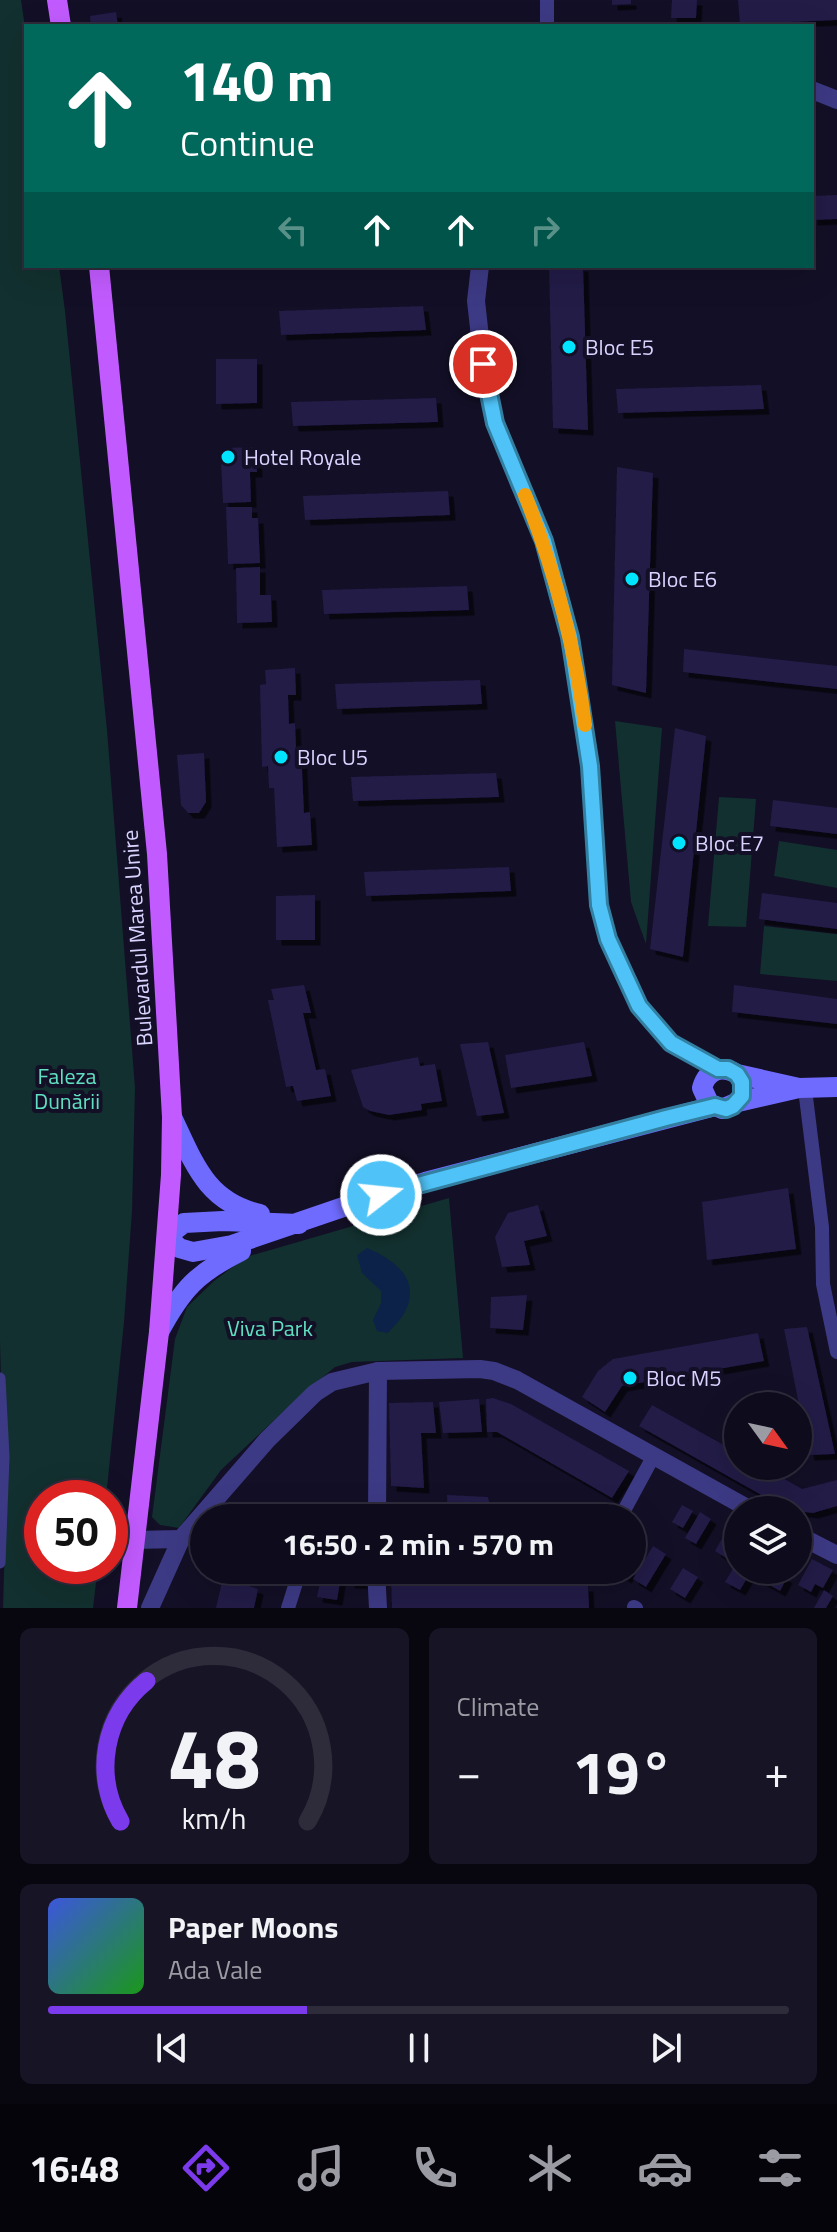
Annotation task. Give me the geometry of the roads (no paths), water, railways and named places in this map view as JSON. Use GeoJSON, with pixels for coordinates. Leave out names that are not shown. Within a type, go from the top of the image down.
{"type":"FeatureCollection","features":[{"type":"Feature","properties":{"kind":"main road"},"geometry":{"type":"LineString","coordinates":[[57,0],[61,24]]}},
{"type":"Feature","properties":{"kind":"main road","name":"Bulevardul Marea Unire"},"geometry":{"type":"LineString","coordinates":[[99,268],[157,854],[172,1117],[159,1332],[127,1608]]}},
{"type":"Feature","properties":{"kind":"main road"},"geometry":{"type":"LineString","coordinates":[[666,1118],[715,1078],[802,1089]]}},
{"type":"Feature","properties":{"kind":"main road"},"geometry":{"type":"LineString","coordinates":[[715,1078],[742,1082],[740,1099]]}},
{"type":"Feature","properties":{"kind":"main road"},"geometry":{"type":"LineString","coordinates":[[715,1078],[704,1096],[715,1106],[726,1109],[740,1099],[837,1087]]}},
{"type":"Feature","properties":{"kind":"main road"},"geometry":{"type":"LineString","coordinates":[[299,1224],[184,1223],[167,1236],[179,1248],[193,1252],[232,1245],[299,1224],[358,1202],[425,1182],[715,1106]]}},
{"type":"Feature","properties":{"kind":"main road"},"geometry":{"type":"LineString","coordinates":[[172,1117],[199,1173],[218,1196],[239,1209],[299,1224]]}},
{"type":"Feature","properties":{"kind":"main road"},"geometry":{"type":"LineString","coordinates":[[159,1332],[176,1300],[212,1265],[299,1224]]}},
{"type":"Feature","properties":{"kind":"street"},"geometry":{"type":"LineString","coordinates":[[547,0],[547,24]]}},
{"type":"Feature","properties":{"kind":"street"},"geometry":{"type":"LineString","coordinates":[[814,91],[837,100]]}},
{"type":"Feature","properties":{"kind":"street"},"geometry":{"type":"LineString","coordinates":[[480,268],[476,301],[483,364],[495,423],[544,541],[573,649],[590,766],[599,905],[619,968],[639,1006],[671,1043],[715,1078]]}},
{"type":"Feature","properties":{"kind":"street"},"geometry":{"type":"LineString","coordinates":[[802,1089],[829,1227],[823,1284],[837,1352]]}},
{"type":"Feature","properties":{"kind":"street"},"geometry":{"type":"LineString","coordinates":[[377,1504],[378,1371]]}},
{"type":"Feature","properties":{"kind":"street"},"geometry":{"type":"LineString","coordinates":[[150,1608],[181,1539],[267,1440],[315,1393],[332,1382],[378,1371],[494,1371],[517,1380],[725,1496]]}},
{"type":"Feature","properties":{"kind":"street"},"geometry":{"type":"LineString","coordinates":[[0,1378],[4,1457],[0,1563]]}},
{"type":"Feature","properties":{"kind":"street"},"geometry":{"type":"LineString","coordinates":[[628,1504],[653,1457]]}},
{"type":"Feature","properties":{"kind":"street"},"geometry":{"type":"LineString","coordinates":[[133,1540],[181,1539]]}},
{"type":"Feature","properties":{"kind":"street"},"geometry":{"type":"LineString","coordinates":[[812,1542],[837,1555]]}},
{"type":"Feature","properties":{"kind":"street"},"geometry":{"type":"LineString","coordinates":[[288,1608],[296,1584]]}},
{"type":"Feature","properties":{"kind":"street"},"geometry":{"type":"LineString","coordinates":[[377,1584],[378,1608]]}},
{"type":"Feature","properties":{"kind":"water"},"geometry":{"type":"Polygon","coordinates":[[[367,1248],[395,1264],[410,1290],[405,1312],[388,1333],[377,1331],[373,1320],[381,1303],[381,1291],[362,1273],[357,1255],[367,1248]]]}},
{"type":"Feature","properties":{"kind":"place","name":"Bloc E5"},"geometry":{"type":"Point","coordinates":[569,347]}},
{"type":"Feature","properties":{"kind":"place","name":"Hotel Royale"},"geometry":{"type":"Point","coordinates":[228,457]}},
{"type":"Feature","properties":{"kind":"place","name":"Bloc E6"},"geometry":{"type":"Point","coordinates":[632,579]}},
{"type":"Feature","properties":{"kind":"place","name":"Bloc U5"},"geometry":{"type":"Point","coordinates":[281,757]}},
{"type":"Feature","properties":{"kind":"place","name":"Bloc E7"},"geometry":{"type":"Point","coordinates":[679,843]}},
{"type":"Feature","properties":{"kind":"place","name":"Bloc M5"},"geometry":{"type":"Point","coordinates":[630,1378]}},
{"type":"Feature","properties":{"kind":"park label","name":"Faleza Dunării"},"geometry":{"type":"Point","coordinates":[67,1088]}},
{"type":"Feature","properties":{"kind":"park label","name":"Viva Park"},"geometry":{"type":"Point","coordinates":[270,1328]}}]}
